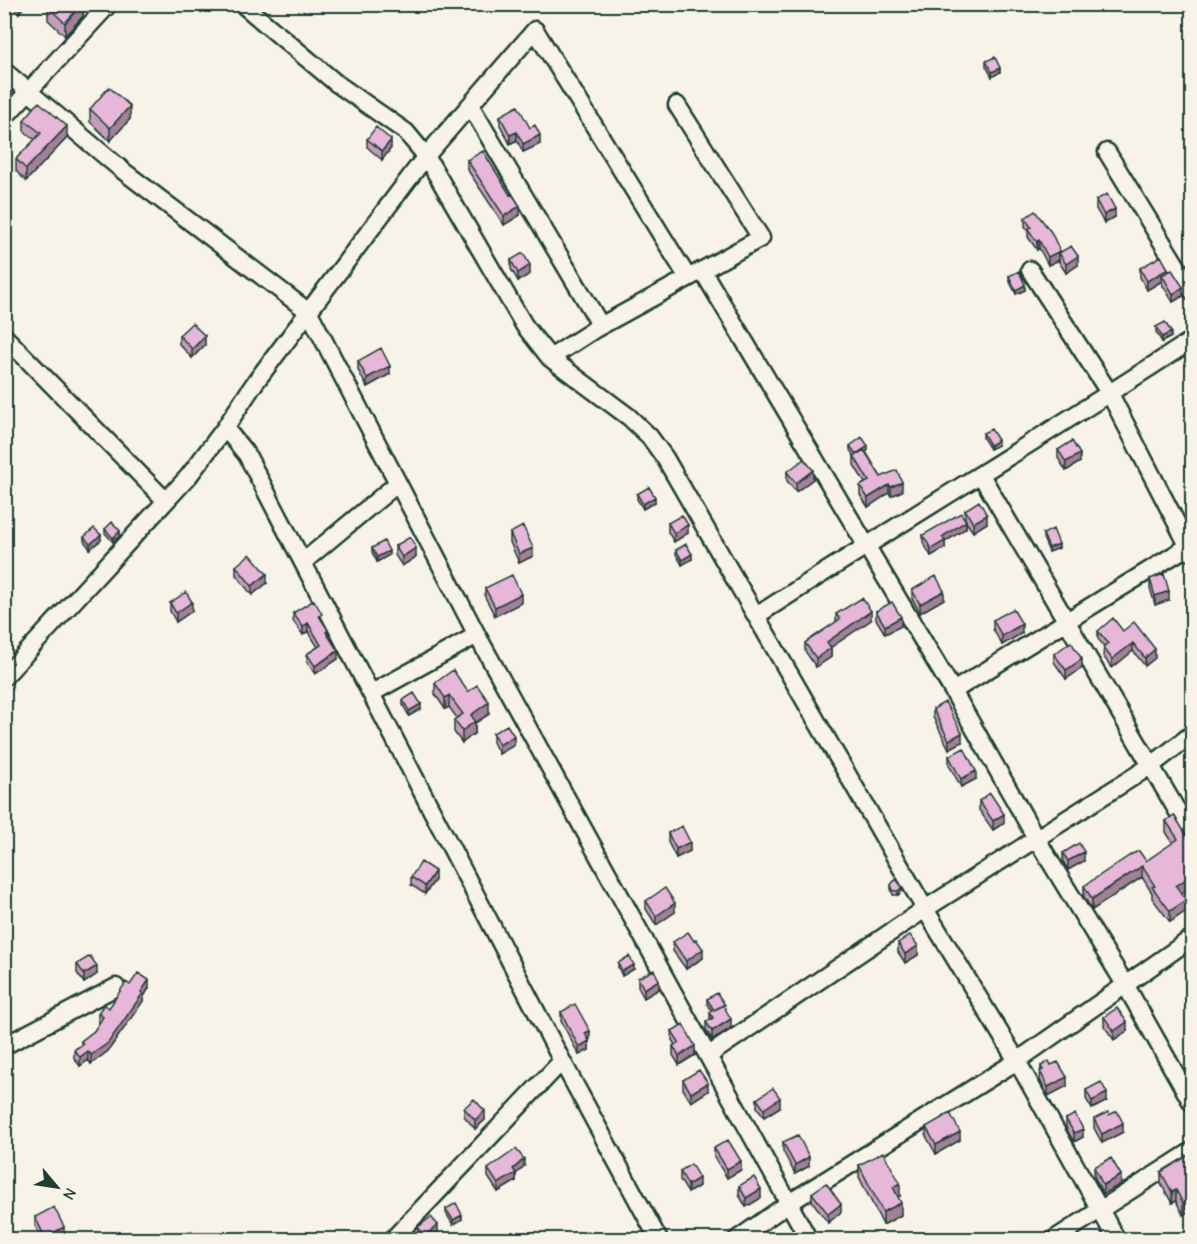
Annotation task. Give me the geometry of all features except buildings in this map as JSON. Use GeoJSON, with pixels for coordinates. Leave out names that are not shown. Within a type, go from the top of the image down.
{"type":"FeatureCollection","features":[{"type":"Feature","properties":{"kind":"street"},"geometry":{"type":"LineString","coordinates":[[4,118],[109,4]]}},
{"type":"Feature","properties":{"kind":"street"},"geometry":{"type":"LineString","coordinates":[[246,6],[336,83],[406,132],[426,156],[524,325],[550,358],[629,417],[649,436],[665,458],[925,909],[1017,1061],[1117,1239]]}},
{"type":"Feature","properties":{"kind":"street"},"geometry":{"type":"LineString","coordinates":[[4,677],[188,477],[225,428],[254,384],[426,156],[535,30],[695,274],[866,545],[953,691],[1036,838],[1126,986],[1192,1103]]}},
{"type":"Feature","properties":{"kind":"street"},"geometry":{"type":"LineString","coordinates":[[4,71],[122,170],[309,312],[477,635],[809,1239]]}},
{"type":"Feature","properties":{"kind":"street"},"geometry":{"type":"LineString","coordinates":[[470,105],[598,321],[596,329]]}},
{"type":"Feature","properties":{"kind":"street"},"geometry":{"type":"LineString","coordinates":[[550,358],[596,329],[762,238],[677,105]]}},
{"type":"Feature","properties":{"kind":"street"},"geometry":{"type":"LineString","coordinates":[[1107,152],[1192,291]]}},
{"type":"Feature","properties":{"kind":"street"},"geometry":{"type":"LineString","coordinates":[[953,691],[1191,547],[1110,393],[1030,270]]}},
{"type":"Feature","properties":{"kind":"street"},"geometry":{"type":"LineString","coordinates":[[4,336],[166,501]]}},
{"type":"Feature","properties":{"kind":"street"},"geometry":{"type":"LineString","coordinates":[[756,616],[1192,340]]}},
{"type":"Feature","properties":{"kind":"street"},"geometry":{"type":"LineString","coordinates":[[225,428],[247,455],[562,1061],[659,1239]]}},
{"type":"Feature","properties":{"kind":"street"},"geometry":{"type":"LineString","coordinates":[[981,475],[1192,836]]}},
{"type":"Feature","properties":{"kind":"street"},"geometry":{"type":"LineString","coordinates":[[303,562],[398,483]]}},
{"type":"Feature","properties":{"kind":"street"},"geometry":{"type":"LineString","coordinates":[[372,693],[477,635]]}},
{"type":"Feature","properties":{"kind":"street"},"geometry":{"type":"LineString","coordinates":[[709,1055],[925,909],[1152,765],[1192,734]]}},
{"type":"Feature","properties":{"kind":"street"},"geometry":{"type":"LineString","coordinates":[[736,1239],[789,1203],[1017,1061],[1192,938]]}},
{"type":"Feature","properties":{"kind":"street"},"geometry":{"type":"LineString","coordinates":[[4,1046],[116,987]]}},
{"type":"Feature","properties":{"kind":"street"},"geometry":{"type":"LineString","coordinates":[[392,1239],[562,1061]]}},
{"type":"Feature","properties":{"kind":"street"},"geometry":{"type":"LineString","coordinates":[[1053,1239],[1192,1151]]}}]}
